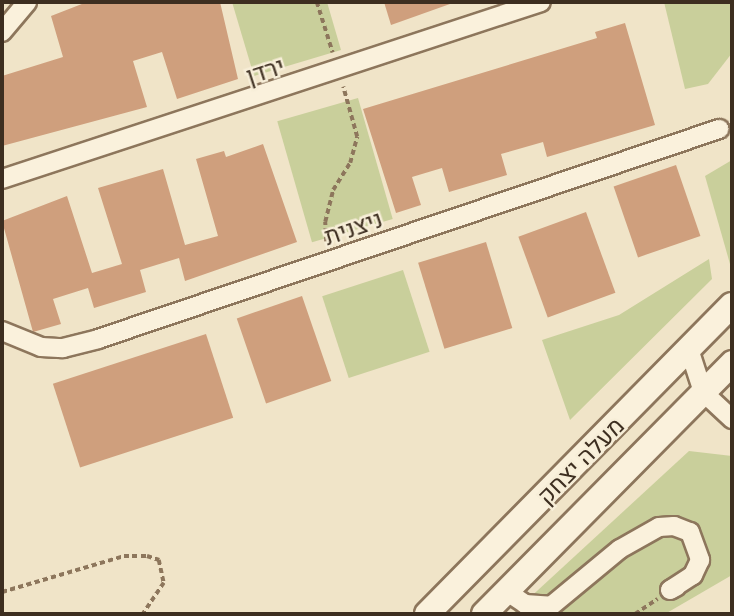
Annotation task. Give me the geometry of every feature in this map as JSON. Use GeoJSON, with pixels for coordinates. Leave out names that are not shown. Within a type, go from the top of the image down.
{"type":"FeatureCollection","features":[{"type":"Feature","properties":{"kind":"main road","name":"מעלה יצחק"},"geometry":{"type":"LineString","coordinates":[[427,614],[732,305]]}},
{"type":"Feature","properties":{"kind":"main road","name":"מעלה יצחק"},"geometry":{"type":"LineString","coordinates":[[484,614],[732,363]]}},
{"type":"Feature","properties":{"kind":"street"},"geometry":{"type":"LineString","coordinates":[[2,32],[27,2]]}},
{"type":"Feature","properties":{"kind":"street","name":"ירדן"},"geometry":{"type":"LineString","coordinates":[[2,179],[338,71],[541,2]]}},
{"type":"Feature","properties":{"kind":"street","name":"ניצנית"},"geometry":{"type":"LineString","coordinates":[[2,331],[22,342],[63,348],[719,130]]}},
{"type":"Feature","properties":{"kind":"street"},"geometry":{"type":"LineString","coordinates":[[689,349],[704,392],[732,419]]}},
{"type":"Feature","properties":{"kind":"street"},"geometry":{"type":"LineString","coordinates":[[506,592],[525,604],[551,606],[620,549],[659,527],[674,526],[690,532],[700,560],[693,575],[673,588]]}},
{"type":"Feature","properties":{"kind":"path"},"geometry":{"type":"LineString","coordinates":[[317,2],[358,137],[350,163],[333,190],[325,222],[327,261]]}},
{"type":"Feature","properties":{"kind":"path"},"geometry":{"type":"LineString","coordinates":[[2,592],[124,556],[148,556],[159,560],[164,583],[143,614]]}},
{"type":"Feature","properties":{"kind":"path"},"geometry":{"type":"LineString","coordinates":[[635,614],[673,588]]}},
{"type":"Feature","properties":{"kind":"green space"},"geometry":{"type":"Polygon","coordinates":[[[232,2],[327,2],[341,50],[254,76],[232,2]]]}},
{"type":"Feature","properties":{"kind":"green space"},"geometry":{"type":"Polygon","coordinates":[[[664,2],[732,2],[732,53],[708,84],[685,89],[664,2]]]}},
{"type":"Feature","properties":{"kind":"green space"},"geometry":{"type":"Polygon","coordinates":[[[358,98],[393,219],[312,242],[277,121],[358,98]]]}},
{"type":"Feature","properties":{"kind":"green space"},"geometry":{"type":"Polygon","coordinates":[[[732,160],[732,262],[730,264],[705,176],[732,160]]]}},
{"type":"Feature","properties":{"kind":"green space"},"geometry":{"type":"Polygon","coordinates":[[[709,259],[712,279],[570,420],[542,340],[619,315],[709,259]]]}},
{"type":"Feature","properties":{"kind":"green space"},"geometry":{"type":"Polygon","coordinates":[[[403,270],[430,352],[349,378],[322,296],[403,270]]]}},
{"type":"Feature","properties":{"kind":"green space"},"geometry":{"type":"Polygon","coordinates":[[[689,451],[732,456],[732,575],[665,614],[512,614],[689,451]]]}},
{"type":"Feature","properties":{"kind":"building"},"geometry":{"type":"Polygon","coordinates":[[[87,2],[220,2],[238,79],[177,99],[162,52],[133,61],[147,107],[2,146],[2,76],[63,57],[51,16],[87,2]]]}},
{"type":"Feature","properties":{"kind":"building"},"geometry":{"type":"Polygon","coordinates":[[[384,2],[449,2],[450,4],[391,25],[384,2]]]}},
{"type":"Feature","properties":{"kind":"building"},"geometry":{"type":"Polygon","coordinates":[[[625,23],[655,125],[547,157],[543,142],[501,154],[507,175],[449,192],[442,168],[412,177],[421,205],[396,213],[363,109],[597,38],[595,32],[625,23]]]}},
{"type":"Feature","properties":{"kind":"building"},"geometry":{"type":"Polygon","coordinates":[[[263,144],[297,242],[185,281],[179,258],[140,270],[146,292],[94,308],[88,288],[53,299],[61,324],[33,332],[2,221],[67,196],[92,273],[122,264],[98,188],[163,169],[185,245],[218,236],[196,159],[224,151],[226,157],[263,144]]]}},
{"type":"Feature","properties":{"kind":"building"},"geometry":{"type":"Polygon","coordinates":[[[676,165],[700,236],[638,257],[614,186],[676,165]]]}},
{"type":"Feature","properties":{"kind":"building"},"geometry":{"type":"Polygon","coordinates":[[[586,212],[615,293],[548,317],[518,237],[586,212]]]}},
{"type":"Feature","properties":{"kind":"building"},"geometry":{"type":"Polygon","coordinates":[[[486,242],[512,328],[444,349],[418,263],[486,242]]]}},
{"type":"Feature","properties":{"kind":"building"},"geometry":{"type":"Polygon","coordinates":[[[302,296],[331,381],[266,404],[237,318],[302,296]]]}},
{"type":"Feature","properties":{"kind":"building"},"geometry":{"type":"Polygon","coordinates":[[[206,334],[233,418],[80,467],[53,384],[206,334]]]}}]}
